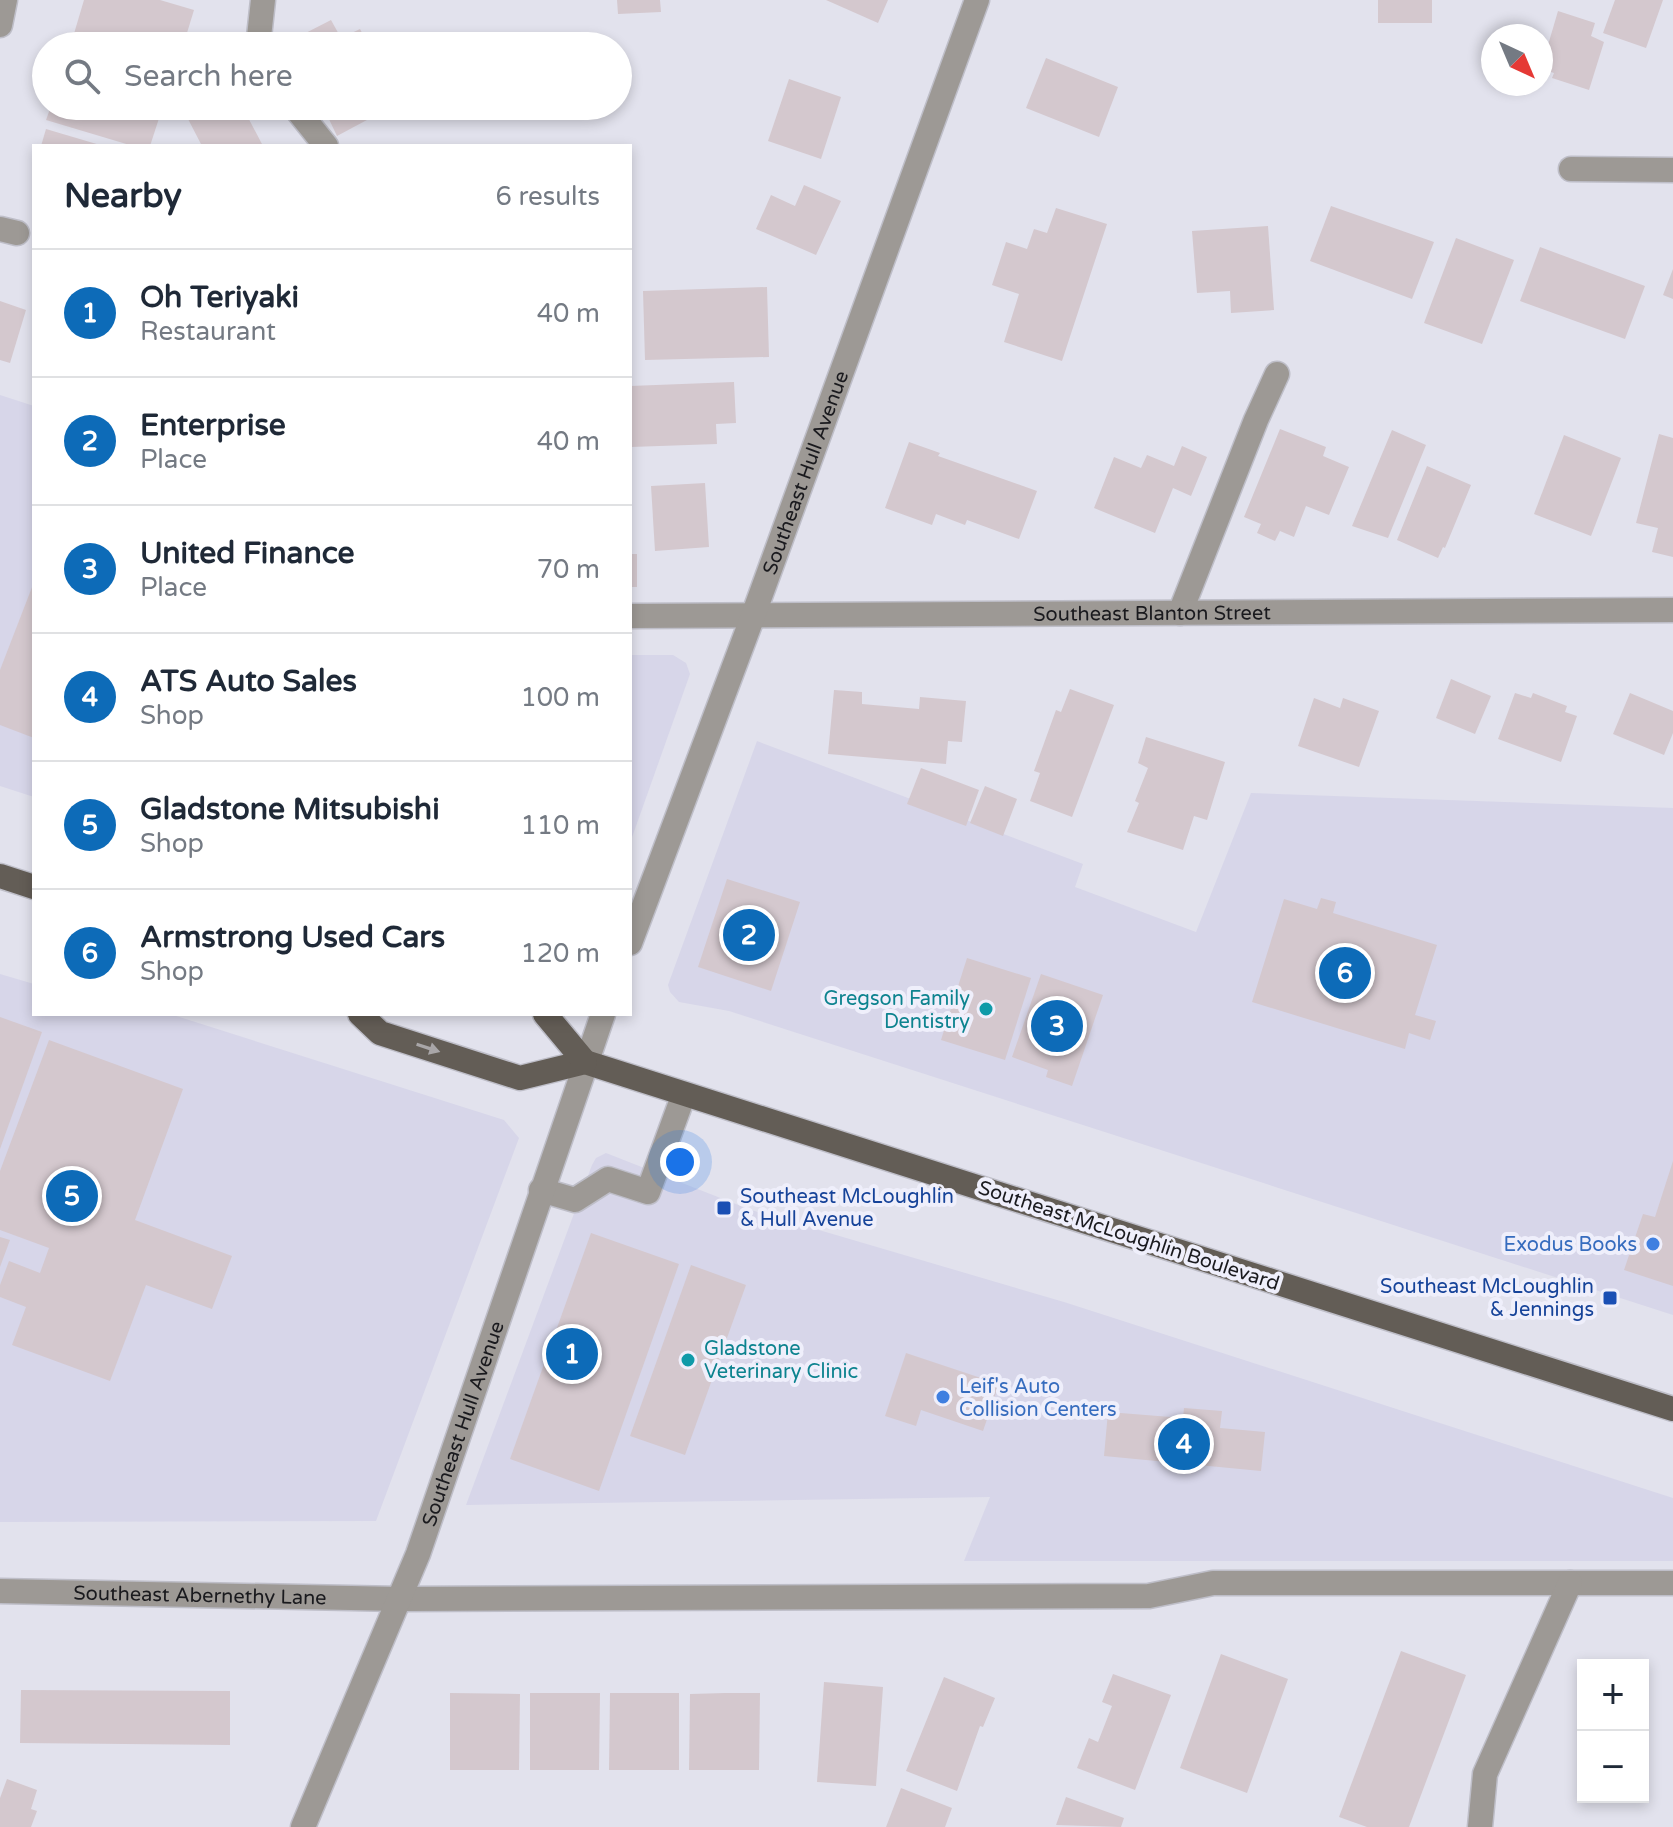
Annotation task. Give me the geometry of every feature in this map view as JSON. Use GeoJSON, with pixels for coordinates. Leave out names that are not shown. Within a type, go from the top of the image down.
{"type":"FeatureCollection","features":[{"type":"Feature","properties":{"kind":"main road"},"geometry":{"type":"LineString","coordinates":[[0,876],[32,886]]}},
{"type":"Feature","properties":{"kind":"main road"},"geometry":{"type":"LineString","coordinates":[[362,1016],[380,1033],[520,1078],[585,1062],[547,1016]]}},
{"type":"Feature","properties":{"kind":"main road","name":"Southeast McLoughlin Boulevard"},"geometry":{"type":"LineString","coordinates":[[585,1062],[1673,1409]]}},
{"type":"Feature","properties":{"kind":"street"},"geometry":{"type":"LineString","coordinates":[[0,25],[5,0]]}},
{"type":"Feature","properties":{"kind":"street"},"geometry":{"type":"LineString","coordinates":[[260,32],[263,0]]}},
{"type":"Feature","properties":{"kind":"street","name":"Southeast Hull Avenue"},"geometry":{"type":"LineString","coordinates":[[632,938],[753,616],[977,0]]}},
{"type":"Feature","properties":{"kind":"street"},"geometry":{"type":"LineString","coordinates":[[305,120],[324,144]]}},
{"type":"Feature","properties":{"kind":"street"},"geometry":{"type":"LineString","coordinates":[[1571,169],[1673,170]]}},
{"type":"Feature","properties":{"kind":"street"},"geometry":{"type":"LineString","coordinates":[[1180,613],[1277,374]]}},
{"type":"Feature","properties":{"kind":"street","name":"Southeast Blanton Street"},"geometry":{"type":"LineString","coordinates":[[632,616],[1673,610]]}},
{"type":"Feature","properties":{"kind":"street","name":"Southeast Hull Avenue"},"geometry":{"type":"LineString","coordinates":[[303,1827],[418,1554],[602,1016]]}},
{"type":"Feature","properties":{"kind":"street"},"geometry":{"type":"LineString","coordinates":[[541,1190],[575,1200],[608,1179],[648,1192],[684,1094]]}},
{"type":"Feature","properties":{"kind":"street","name":"Southeast Abernethy Lane"},"geometry":{"type":"LineString","coordinates":[[0,1591],[399,1599],[1149,1596],[1213,1583],[1673,1583]]}},
{"type":"Feature","properties":{"kind":"street"},"geometry":{"type":"LineString","coordinates":[[1480,1827],[1485,1774],[1570,1583]]}},
{"type":"Feature","properties":{"kind":"shaded area"},"geometry":{"type":"Polygon","coordinates":[[[0,395],[32,405],[32,796],[0,786],[0,395]]]}},
{"type":"Feature","properties":{"kind":"shaded area"},"geometry":{"type":"Polygon","coordinates":[[[632,655],[673,655],[686,663],[690,674],[632,837],[632,655]]]}},
{"type":"Feature","properties":{"kind":"shaded area"},"geometry":{"type":"Polygon","coordinates":[[[757,741],[1083,864],[1075,887],[1196,932],[1251,793],[1673,808],[1673,1315],[729,1011],[679,1002],[668,985],[757,741]]]}},
{"type":"Feature","properties":{"kind":"shaded area"},"geometry":{"type":"Polygon","coordinates":[[[0,974],[32,983],[32,1016],[176,1016],[504,1120],[519,1138],[376,1521],[0,1522],[0,974]]]}},
{"type":"Feature","properties":{"kind":"shaded area"},"geometry":{"type":"Polygon","coordinates":[[[606,1153],[751,1210],[1064,1302],[1673,1498],[1673,1561],[964,1561],[990,1497],[466,1505],[592,1165],[596,1158],[606,1153]]]}},
{"type":"Feature","properties":{"kind":"building"},"geometry":{"type":"Polygon","coordinates":[[[84,0],[160,0],[194,10],[187,32],[74,32],[84,0]]]}},
{"type":"Feature","properties":{"kind":"building"},"geometry":{"type":"Polygon","coordinates":[[[617,0],[660,0],[661,12],[618,14],[617,0]]]}},
{"type":"Feature","properties":{"kind":"building"},"geometry":{"type":"Polygon","coordinates":[[[826,0],[888,0],[878,23],[826,0]]]}},
{"type":"Feature","properties":{"kind":"building"},"geometry":{"type":"Polygon","coordinates":[[[1378,0],[1432,0],[1432,23],[1378,23],[1378,0]]]}},
{"type":"Feature","properties":{"kind":"building"},"geometry":{"type":"Polygon","coordinates":[[[1615,0],[1663,0],[1646,48],[1603,33],[1615,0]]]}},
{"type":"Feature","properties":{"kind":"building"},"geometry":{"type":"Polygon","coordinates":[[[1558,11],[1595,23],[1591,36],[1604,42],[1589,90],[1553,78],[1553,28],[1558,11]]]}},
{"type":"Feature","properties":{"kind":"building"},"geometry":{"type":"Polygon","coordinates":[[[331,20],[338,32],[308,32],[331,20]]]}},
{"type":"Feature","properties":{"kind":"building"},"geometry":{"type":"Polygon","coordinates":[[[1046,58],[1118,87],[1099,137],[1026,108],[1046,58]]]}},
{"type":"Feature","properties":{"kind":"building"},"geometry":{"type":"Polygon","coordinates":[[[789,79],[841,97],[821,159],[768,141],[789,79]]]}},
{"type":"Feature","properties":{"kind":"building"},"geometry":{"type":"Polygon","coordinates":[[[46,120],[158,120],[151,144],[126,144],[46,120]]]}},
{"type":"Feature","properties":{"kind":"building"},"geometry":{"type":"Polygon","coordinates":[[[189,120],[249,120],[262,144],[201,144],[189,120]]]}},
{"type":"Feature","properties":{"kind":"building"},"geometry":{"type":"Polygon","coordinates":[[[329,120],[367,120],[337,136],[329,120]]]}},
{"type":"Feature","properties":{"kind":"building"},"geometry":{"type":"Polygon","coordinates":[[[46,129],[97,144],[42,144],[46,129]]]}},
{"type":"Feature","properties":{"kind":"building"},"geometry":{"type":"Polygon","coordinates":[[[804,185],[841,201],[816,255],[756,229],[771,195],[795,206],[804,185]]]}},
{"type":"Feature","properties":{"kind":"building"},"geometry":{"type":"Polygon","coordinates":[[[1331,206],[1434,242],[1412,299],[1310,261],[1331,206]]]}},
{"type":"Feature","properties":{"kind":"building"},"geometry":{"type":"Polygon","coordinates":[[[1056,208],[1107,224],[1062,361],[1004,342],[1019,294],[992,285],[1006,242],[1027,249],[1034,229],[1047,233],[1056,208]]]}},
{"type":"Feature","properties":{"kind":"building"},"geometry":{"type":"Polygon","coordinates":[[[1268,226],[1274,310],[1231,313],[1230,291],[1197,293],[1192,231],[1268,226]]]}},
{"type":"Feature","properties":{"kind":"building"},"geometry":{"type":"Polygon","coordinates":[[[1456,238],[1514,260],[1482,344],[1424,323],[1456,238]]]}},
{"type":"Feature","properties":{"kind":"building"},"geometry":{"type":"Polygon","coordinates":[[[1540,247],[1645,286],[1625,339],[1520,301],[1540,247]]]}},
{"type":"Feature","properties":{"kind":"building"},"geometry":{"type":"Polygon","coordinates":[[[1673,269],[1673,299],[1663,295],[1673,269]]]}},
{"type":"Feature","properties":{"kind":"building"},"geometry":{"type":"Polygon","coordinates":[[[767,287],[769,357],[645,360],[643,291],[767,287]]]}},
{"type":"Feature","properties":{"kind":"building"},"geometry":{"type":"Polygon","coordinates":[[[0,301],[26,310],[10,363],[0,360],[0,301]]]}},
{"type":"Feature","properties":{"kind":"building"},"geometry":{"type":"Polygon","coordinates":[[[734,382],[736,423],[716,424],[717,444],[632,447],[632,386],[734,382]]]}},
{"type":"Feature","properties":{"kind":"building"},"geometry":{"type":"Polygon","coordinates":[[[1280,429],[1326,447],[1323,456],[1349,467],[1329,515],[1306,506],[1294,537],[1280,531],[1275,541],[1257,533],[1261,524],[1244,517],[1280,429]]]}},
{"type":"Feature","properties":{"kind":"building"},"geometry":{"type":"Polygon","coordinates":[[[1392,430],[1426,445],[1388,538],[1352,526],[1392,430]]]}},
{"type":"Feature","properties":{"kind":"building"},"geometry":{"type":"Polygon","coordinates":[[[1659,434],[1673,438],[1673,557],[1652,552],[1658,528],[1636,523],[1659,434]]]}},
{"type":"Feature","properties":{"kind":"building"},"geometry":{"type":"Polygon","coordinates":[[[1564,435],[1621,458],[1591,536],[1534,514],[1564,435]]]}},
{"type":"Feature","properties":{"kind":"building"},"geometry":{"type":"Polygon","coordinates":[[[909,442],[940,453],[938,456],[1037,491],[1019,539],[967,520],[965,525],[936,514],[932,525],[885,508],[909,442]]]}},
{"type":"Feature","properties":{"kind":"building"},"geometry":{"type":"Polygon","coordinates":[[[1182,446],[1207,457],[1191,496],[1173,488],[1155,533],[1094,508],[1114,457],[1141,468],[1147,455],[1174,466],[1182,446]]]}},
{"type":"Feature","properties":{"kind":"building"},"geometry":{"type":"Polygon","coordinates":[[[1427,466],[1471,485],[1438,558],[1397,540],[1427,466]]]}},
{"type":"Feature","properties":{"kind":"building"},"geometry":{"type":"Polygon","coordinates":[[[705,483],[709,547],[655,551],[651,486],[705,483]]]}},
{"type":"Feature","properties":{"kind":"building"},"geometry":{"type":"Polygon","coordinates":[[[632,554],[637,554],[637,587],[632,587],[632,554]]]}},
{"type":"Feature","properties":{"kind":"building"},"geometry":{"type":"Polygon","coordinates":[[[32,587],[32,737],[0,725],[0,670],[32,587]]]}},
{"type":"Feature","properties":{"kind":"building"},"geometry":{"type":"Polygon","coordinates":[[[1451,679],[1491,696],[1475,734],[1436,718],[1451,679]]]}},
{"type":"Feature","properties":{"kind":"building"},"geometry":{"type":"Polygon","coordinates":[[[1070,689],[1114,705],[1072,817],[1030,801],[1040,773],[1034,771],[1056,710],[1061,712],[1070,689]]]}},
{"type":"Feature","properties":{"kind":"building"},"geometry":{"type":"Polygon","coordinates":[[[834,690],[862,692],[862,704],[919,709],[920,697],[966,701],[962,742],[948,741],[946,764],[828,754],[834,690]]]}},
{"type":"Feature","properties":{"kind":"building"},"geometry":{"type":"Polygon","coordinates":[[[1515,693],[1531,698],[1533,693],[1567,706],[1565,712],[1577,716],[1561,762],[1498,739],[1515,693]]]}},
{"type":"Feature","properties":{"kind":"building"},"geometry":{"type":"Polygon","coordinates":[[[1630,693],[1673,711],[1673,733],[1664,755],[1613,734],[1630,693]]]}},
{"type":"Feature","properties":{"kind":"building"},"geometry":{"type":"Polygon","coordinates":[[[1314,698],[1340,708],[1343,698],[1379,711],[1359,767],[1298,746],[1314,698]]]}},
{"type":"Feature","properties":{"kind":"building"},"geometry":{"type":"Polygon","coordinates":[[[1146,737],[1225,762],[1207,820],[1194,816],[1183,850],[1127,832],[1148,768],[1138,763],[1146,737]]]}},
{"type":"Feature","properties":{"kind":"building"},"geometry":{"type":"Polygon","coordinates":[[[921,768],[979,790],[966,826],[907,804],[921,768]]]}},
{"type":"Feature","properties":{"kind":"building"},"geometry":{"type":"Polygon","coordinates":[[[985,786],[1017,799],[1003,836],[970,823],[985,786]]]}},
{"type":"Feature","properties":{"kind":"building"},"geometry":{"type":"Polygon","coordinates":[[[727,879],[800,902],[771,991],[698,967],[727,879]]]}},
{"type":"Feature","properties":{"kind":"building"},"geometry":{"type":"Polygon","coordinates":[[[1321,898],[1336,902],[1333,913],[1437,945],[1415,1015],[1436,1021],[1430,1040],[1409,1033],[1405,1049],[1252,1002],[1284,899],[1317,909],[1321,898]]]}},
{"type":"Feature","properties":{"kind":"building","name":"Gregson Family Dentistry"},"geometry":{"type":"Polygon","coordinates":[[[967,958],[1031,978],[1005,1060],[941,1040],[967,958]]]}},
{"type":"Feature","properties":{"kind":"building"},"geometry":{"type":"Polygon","coordinates":[[[1041,974],[1103,995],[1072,1086],[1046,1077],[1048,1070],[1012,1057],[1041,974]]]}},
{"type":"Feature","properties":{"kind":"building"},"geometry":{"type":"Polygon","coordinates":[[[0,1017],[42,1032],[0,1149],[0,1017]]]}},
{"type":"Feature","properties":{"kind":"building"},"geometry":{"type":"Polygon","coordinates":[[[49,1040],[183,1089],[135,1220],[232,1256],[212,1309],[146,1285],[110,1381],[12,1345],[26,1307],[0,1297],[0,1285],[9,1261],[40,1273],[49,1248],[0,1230],[0,1171],[49,1040]]]}},
{"type":"Feature","properties":{"kind":"building","name":"Exodus Books"},"geometry":{"type":"Polygon","coordinates":[[[1673,1161],[1673,1286],[1624,1270],[1643,1214],[1655,1217],[1673,1161]]]}},
{"type":"Feature","properties":{"kind":"building"},"geometry":{"type":"Polygon","coordinates":[[[591,1233],[679,1264],[599,1491],[510,1459],[591,1233]]]}},
{"type":"Feature","properties":{"kind":"building"},"geometry":{"type":"Polygon","coordinates":[[[0,1237],[10,1240],[0,1267],[0,1237]]]}},
{"type":"Feature","properties":{"kind":"building","name":"Gladstone Veterinary Clinic"},"geometry":{"type":"Polygon","coordinates":[[[691,1265],[746,1285],[685,1455],[630,1436],[691,1265]]]}},
{"type":"Feature","properties":{"kind":"building","name":"Leif's Auto Collision Centers"},"geometry":{"type":"Polygon","coordinates":[[[906,1353],[999,1384],[983,1431],[921,1410],[916,1426],[885,1416],[906,1353]]]}},
{"type":"Feature","properties":{"kind":"building"},"geometry":{"type":"Polygon","coordinates":[[[1184,1408],[1222,1411],[1220,1428],[1265,1432],[1261,1471],[1104,1456],[1108,1412],[1183,1418],[1184,1408]]]}},
{"type":"Feature","properties":{"kind":"building"},"geometry":{"type":"Polygon","coordinates":[[[1401,1651],[1466,1675],[1409,1827],[1367,1827],[1339,1817],[1401,1651]]]}},
{"type":"Feature","properties":{"kind":"building"},"geometry":{"type":"Polygon","coordinates":[[[1221,1654],[1288,1679],[1247,1793],[1180,1768],[1221,1654]]]}},
{"type":"Feature","properties":{"kind":"building"},"geometry":{"type":"Polygon","coordinates":[[[1113,1674],[1171,1695],[1135,1790],[1077,1768],[1089,1738],[1098,1742],[1112,1706],[1102,1702],[1113,1674]]]}},
{"type":"Feature","properties":{"kind":"building"},"geometry":{"type":"Polygon","coordinates":[[[944,1677],[995,1698],[983,1727],[980,1726],[957,1791],[906,1771],[944,1677]]]}},
{"type":"Feature","properties":{"kind":"building"},"geometry":{"type":"Polygon","coordinates":[[[824,1682],[883,1687],[876,1786],[817,1782],[824,1682]]]}},
{"type":"Feature","properties":{"kind":"building"},"geometry":{"type":"Polygon","coordinates":[[[21,1690],[230,1691],[230,1745],[20,1743],[21,1690]]]}},
{"type":"Feature","properties":{"kind":"building"},"geometry":{"type":"Polygon","coordinates":[[[450,1693],[520,1694],[519,1770],[450,1770],[450,1693]]]}},
{"type":"Feature","properties":{"kind":"building"},"geometry":{"type":"Polygon","coordinates":[[[530,1693],[600,1693],[599,1770],[530,1770],[530,1693]]]}},
{"type":"Feature","properties":{"kind":"building"},"geometry":{"type":"Polygon","coordinates":[[[610,1693],[679,1693],[679,1770],[609,1770],[610,1693]]]}},
{"type":"Feature","properties":{"kind":"building"},"geometry":{"type":"Polygon","coordinates":[[[760,1693],[759,1770],[689,1770],[690,1694],[760,1693]]]}},
{"type":"Feature","properties":{"kind":"building"},"geometry":{"type":"Polygon","coordinates":[[[7,1779],[37,1790],[31,1809],[37,1811],[31,1827],[0,1827],[0,1798],[7,1779]]]}},
{"type":"Feature","properties":{"kind":"building"},"geometry":{"type":"Polygon","coordinates":[[[901,1788],[952,1808],[945,1827],[886,1827],[901,1788]]]}},
{"type":"Feature","properties":{"kind":"building"},"geometry":{"type":"Polygon","coordinates":[[[1066,1797],[1124,1818],[1121,1827],[1056,1825],[1066,1797]]]}},
{"type":"Feature","properties":{"kind":"place","name":"Enterprise"},"geometry":{"type":"Point","coordinates":[749,935]}},
{"type":"Feature","properties":{"kind":"place","name":"Armstrong Used Cars"},"geometry":{"type":"Point","coordinates":[1345,973]}},
{"type":"Feature","properties":{"kind":"place","name":"Gregson Family Dentistry"},"geometry":{"type":"Point","coordinates":[986,1009]}},
{"type":"Feature","properties":{"kind":"place","name":"United Finance"},"geometry":{"type":"Point","coordinates":[1057,1026]}},
{"type":"Feature","properties":{"kind":"place","name":"Gladstone Mitsubishi"},"geometry":{"type":"Point","coordinates":[72,1196]}},
{"type":"Feature","properties":{"kind":"place","name":"Southeast McLoughlin & Hull Avenue"},"geometry":{"type":"Point","coordinates":[724,1208]}},
{"type":"Feature","properties":{"kind":"place","name":"Exodus Books"},"geometry":{"type":"Point","coordinates":[1653,1244]}},
{"type":"Feature","properties":{"kind":"place","name":"Southeast McLoughlin & Jennings"},"geometry":{"type":"Point","coordinates":[1610,1298]}},
{"type":"Feature","properties":{"kind":"place","name":"Oh Teriyaki"},"geometry":{"type":"Point","coordinates":[572,1354]}},
{"type":"Feature","properties":{"kind":"place","name":"Gladstone Veterinary Clinic"},"geometry":{"type":"Point","coordinates":[688,1360]}},
{"type":"Feature","properties":{"kind":"place","name":"Leif's Auto Collision Centers"},"geometry":{"type":"Point","coordinates":[943,1397]}},
{"type":"Feature","properties":{"kind":"place","name":"ATS Auto Sales"},"geometry":{"type":"Point","coordinates":[1184,1444]}}]}
